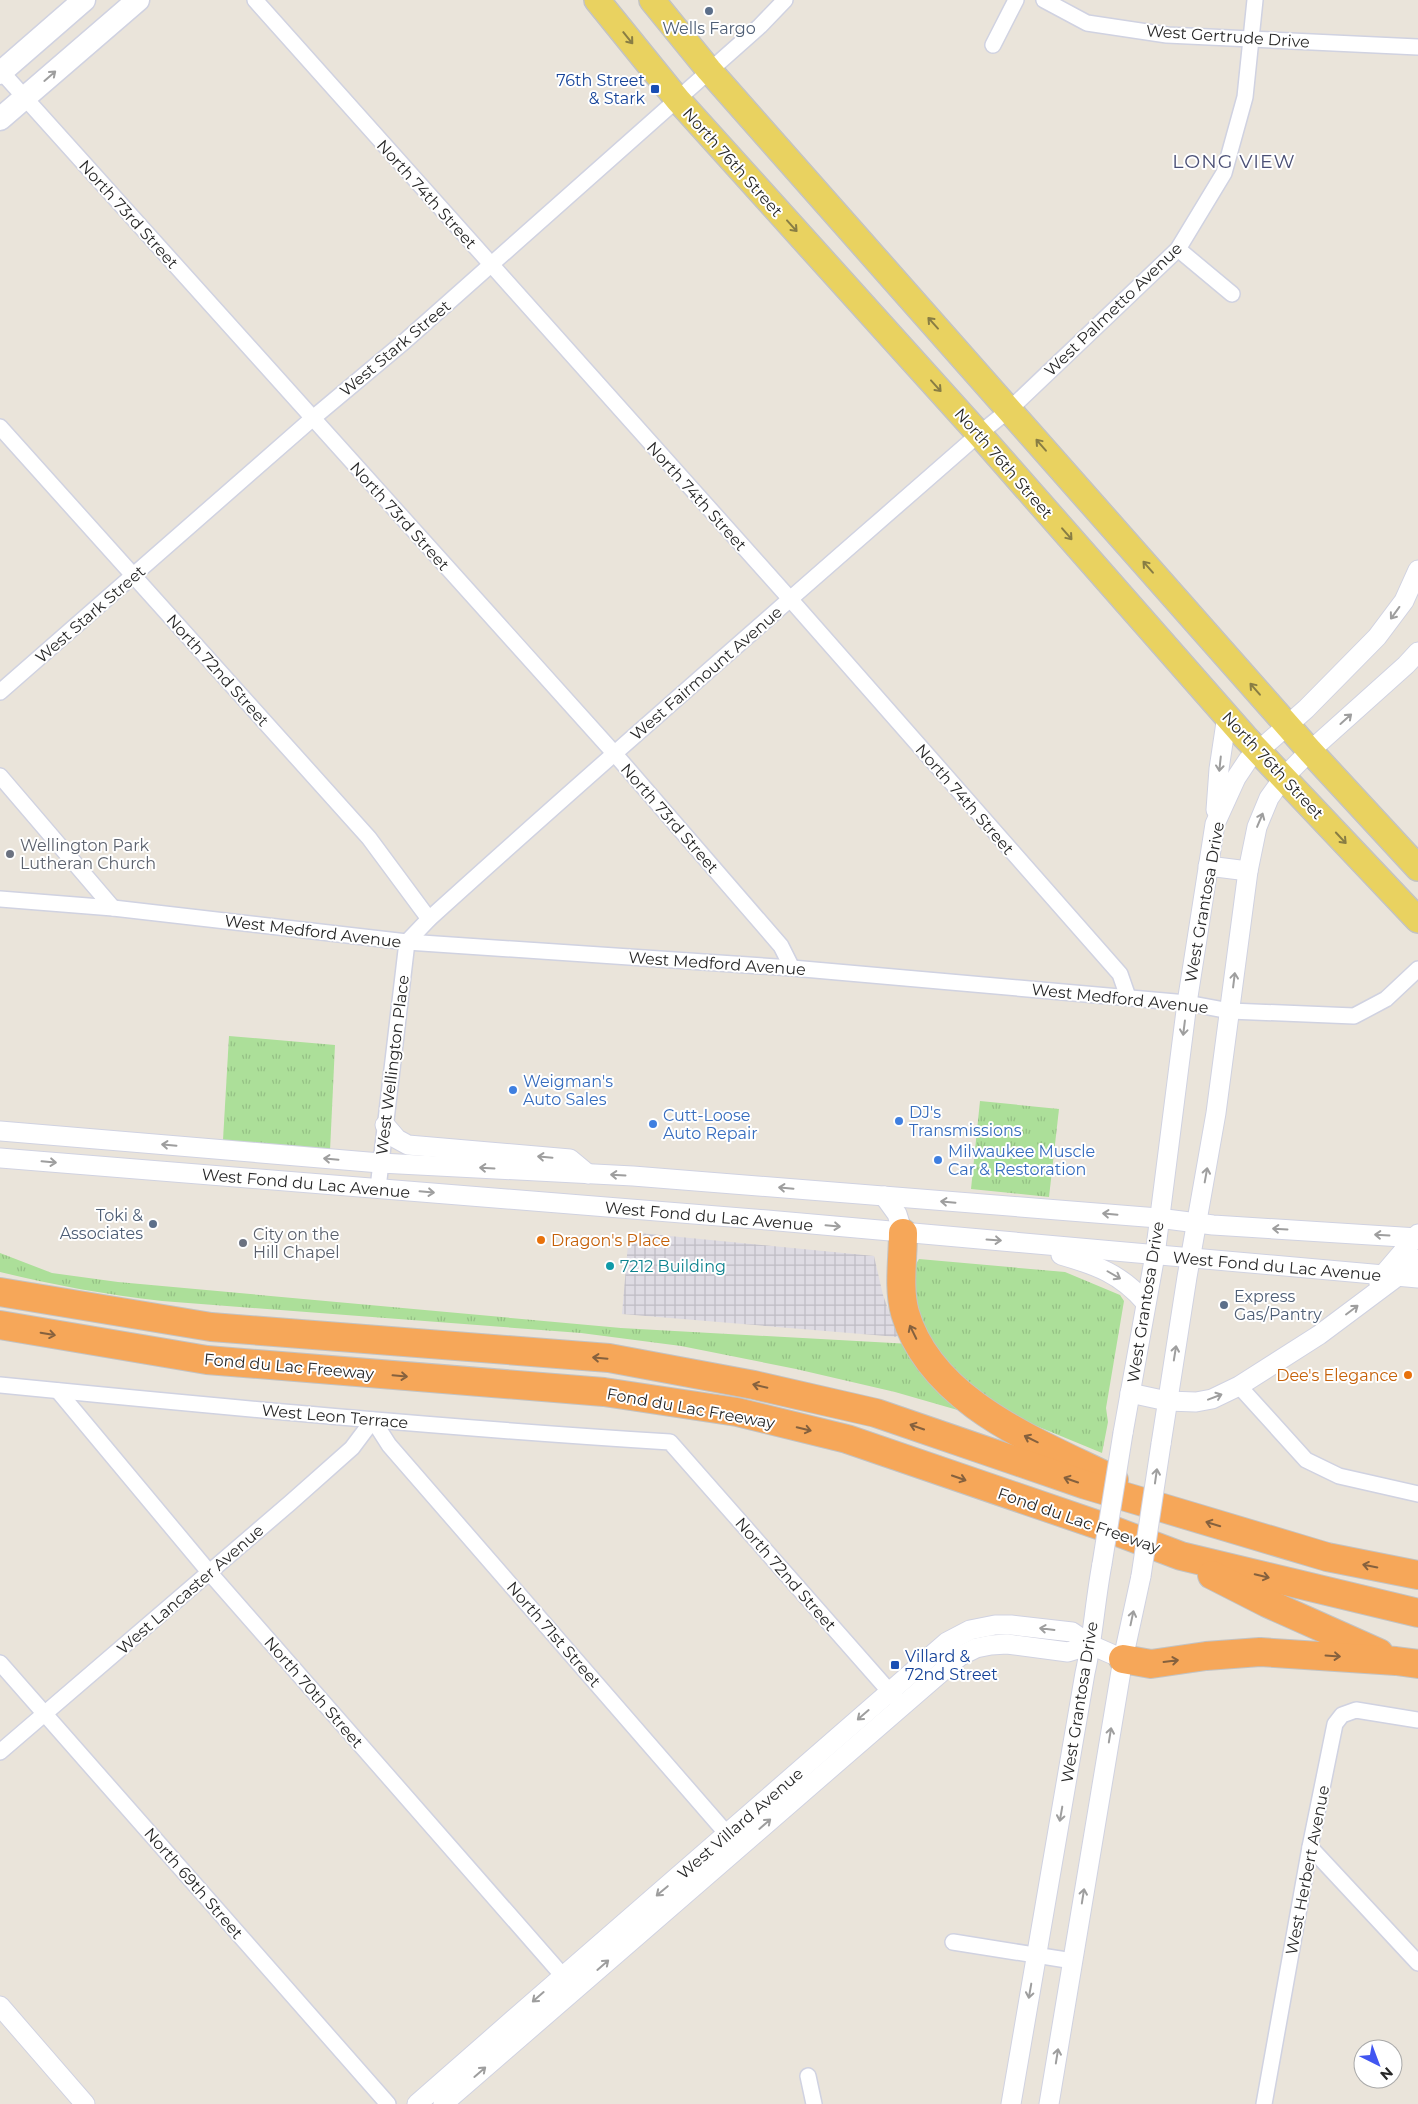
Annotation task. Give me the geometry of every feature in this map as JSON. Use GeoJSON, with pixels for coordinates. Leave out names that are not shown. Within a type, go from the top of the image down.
{"type":"FeatureCollection","features":[{"type":"Feature","properties":{"kind":"highway"},"geometry":{"type":"LineString","coordinates":[[903,1233],[902,1292],[905,1314],[922,1349],[952,1388],[1012,1430],[1184,1515]]}},
{"type":"Feature","properties":{"kind":"highway","name":"Fond du Lac Freeway"},"geometry":{"type":"LineString","coordinates":[[0,1292],[211,1326],[609,1358],[754,1385],[876,1413],[1086,1486],[1327,1557],[1418,1575]]}},
{"type":"Feature","properties":{"kind":"highway","name":"Fond du Lac Freeway"},"geometry":{"type":"LineString","coordinates":[[0,1325],[207,1360],[604,1392],[737,1412],[847,1440],[1107,1528],[1181,1556],[1418,1613]]}},
{"type":"Feature","properties":{"kind":"highway"},"geometry":{"type":"LineString","coordinates":[[1181,1556],[1267,1603],[1407,1663]]}},
{"type":"Feature","properties":{"kind":"highway"},"geometry":{"type":"LineString","coordinates":[[1123,1659],[1150,1664],[1206,1656],[1260,1652],[1407,1663]]}},
{"type":"Feature","properties":{"kind":"main road"},"geometry":{"type":"LineString","coordinates":[[0,72],[84,0]]}},
{"type":"Feature","properties":{"kind":"main road"},"geometry":{"type":"LineString","coordinates":[[0,120],[138,0]]}},
{"type":"Feature","properties":{"kind":"main road","name":"North 76th Street"},"geometry":{"type":"LineString","coordinates":[[597,0],[678,100],[979,434],[1259,752],[1418,920]]}},
{"type":"Feature","properties":{"kind":"main road"},"geometry":{"type":"LineString","coordinates":[[652,0],[709,70],[1310,751],[1418,868]]}},
{"type":"Feature","properties":{"kind":"street","name":"North 74th Street"},"geometry":{"type":"LineString","coordinates":[[255,0],[791,600],[1120,974],[1128,997]]}},
{"type":"Feature","properties":{"kind":"street","name":"West Stark Street"},"geometry":{"type":"LineString","coordinates":[[0,692],[134,577],[312,418],[405,341],[491,266],[760,26],[785,0]]}},
{"type":"Feature","properties":{"kind":"street"},"geometry":{"type":"LineString","coordinates":[[993,44],[1016,0]]}},
{"type":"Feature","properties":{"kind":"street","name":"West Gertrude Drive"},"geometry":{"type":"LineString","coordinates":[[1044,0],[1087,23],[1167,35],[1418,47]]}},
{"type":"Feature","properties":{"kind":"street","name":"West Palmetto Avenue"},"geometry":{"type":"LineString","coordinates":[[1010,409],[1178,249],[1224,173],[1245,97],[1253,38],[1255,0]]}},
{"type":"Feature","properties":{"kind":"street","name":"North 73rd Street"},"geometry":{"type":"LineString","coordinates":[[0,72],[614,753],[781,946],[792,968]]}},
{"type":"Feature","properties":{"kind":"street"},"geometry":{"type":"LineString","coordinates":[[1178,249],[1232,294]]}},
{"type":"Feature","properties":{"kind":"street","name":"West Fairmount Avenue"},"geometry":{"type":"LineString","coordinates":[[407,942],[429,919],[699,677],[791,600],[979,434],[1010,409]]}},
{"type":"Feature","properties":{"kind":"street","name":"North 72nd Street"},"geometry":{"type":"LineString","coordinates":[[0,427],[369,838],[429,919]]}},
{"type":"Feature","properties":{"kind":"street","name":"West Grantosa Drive"},"geometry":{"type":"LineString","coordinates":[[1011,2104],[1091,1645],[1095,1604],[1154,1255],[1187,1003],[1215,824],[1236,778],[1248,760],[1288,726],[1377,637],[1404,600],[1418,570]]}},
{"type":"Feature","properties":{"kind":"street"},"geometry":{"type":"LineString","coordinates":[[1048,2104],[1123,1659],[1141,1576],[1190,1258],[1216,1113],[1248,871],[1256,827],[1269,798],[1284,778],[1310,751],[1418,652]]}},
{"type":"Feature","properties":{"kind":"street"},"geometry":{"type":"LineString","coordinates":[[1215,824],[1219,769],[1227,716]]}},
{"type":"Feature","properties":{"kind":"street"},"geometry":{"type":"LineString","coordinates":[[0,776],[113,908]]}},
{"type":"Feature","properties":{"kind":"street"},"geometry":{"type":"LineString","coordinates":[[1208,866],[1248,871]]}},
{"type":"Feature","properties":{"kind":"street","name":"West Medford Avenue"},"geometry":{"type":"LineString","coordinates":[[0,899],[113,908],[407,942],[792,968],[1128,997],[1187,1003],[1230,1011],[1354,1016],[1386,999],[1418,969]]}},
{"type":"Feature","properties":{"kind":"street","name":"West Wellington Place"},"geometry":{"type":"LineString","coordinates":[[378,1188],[407,942]]}},
{"type":"Feature","properties":{"kind":"street"},"geometry":{"type":"LineString","coordinates":[[384,1125],[397,1139],[408,1145],[570,1159],[588,1174]]}},
{"type":"Feature","properties":{"kind":"street","name":"West Fond du Lac Avenue"},"geometry":{"type":"LineString","coordinates":[[0,1131],[380,1163],[588,1174],[1158,1218],[1197,1223],[1417,1237]]}},
{"type":"Feature","properties":{"kind":"street","name":"West Fond du Lac Avenue"},"geometry":{"type":"LineString","coordinates":[[0,1158],[767,1220],[1418,1278]]}},
{"type":"Feature","properties":{"kind":"street"},"geometry":{"type":"LineString","coordinates":[[884,1196],[897,1214],[903,1233]]}},
{"type":"Feature","properties":{"kind":"street"},"geometry":{"type":"LineString","coordinates":[[1130,1393],[1167,1401],[1196,1402],[1212,1399],[1239,1386],[1319,1335],[1373,1293],[1390,1276],[1417,1237]]}},
{"type":"Feature","properties":{"kind":"street"},"geometry":{"type":"LineString","coordinates":[[1019,1242],[1091,1264],[1126,1282],[1145,1302]]}},
{"type":"Feature","properties":{"kind":"street"},"geometry":{"type":"LineString","coordinates":[[1390,1276],[1418,1259]]}},
{"type":"Feature","properties":{"kind":"street","name":"West Leon Terrace"},"geometry":{"type":"LineString","coordinates":[[0,1385],[373,1420],[670,1442]]}},
{"type":"Feature","properties":{"kind":"street"},"geometry":{"type":"LineString","coordinates":[[1239,1386],[1306,1460],[1339,1476],[1418,1494]]}},
{"type":"Feature","properties":{"kind":"street","name":"North 70th Street"},"geometry":{"type":"LineString","coordinates":[[58,1391],[209,1572],[569,1982]]}},
{"type":"Feature","properties":{"kind":"street","name":"West Lancaster Avenue"},"geometry":{"type":"LineString","coordinates":[[0,1752],[352,1448],[373,1420]]}},
{"type":"Feature","properties":{"kind":"street","name":"North 71st Street"},"geometry":{"type":"LineString","coordinates":[[373,1420],[389,1445],[733,1841]]}},
{"type":"Feature","properties":{"kind":"street","name":"North 72nd Street"},"geometry":{"type":"LineString","coordinates":[[670,1442],[896,1699]]}},
{"type":"Feature","properties":{"kind":"street","name":"West Villard Avenue"},"geometry":{"type":"LineString","coordinates":[[417,2104],[569,1982],[896,1699],[947,1642],[970,1630],[1011,1624],[1072,1632],[1091,1645],[1123,1659]]}},
{"type":"Feature","properties":{"kind":"street","name":"North 69th Street"},"geometry":{"type":"LineString","coordinates":[[0,1663],[388,2104]]}},
{"type":"Feature","properties":{"kind":"street","name":"West Herbert Avenue"},"geometry":{"type":"LineString","coordinates":[[1264,2104],[1310,1847],[1335,1724],[1342,1715],[1356,1710],[1418,1720]]}},
{"type":"Feature","properties":{"kind":"street"},"geometry":{"type":"LineString","coordinates":[[1310,1847],[1418,1963]]}},
{"type":"Feature","properties":{"kind":"street"},"geometry":{"type":"LineString","coordinates":[[953,1942],[1072,1960]]}},
{"type":"Feature","properties":{"kind":"street","name":"West Villard Avenue"},"geometry":{"type":"LineString","coordinates":[[443,2104],[569,1982]]}},
{"type":"Feature","properties":{"kind":"street"},"geometry":{"type":"LineString","coordinates":[[0,2006],[85,2104]]}},
{"type":"Feature","properties":{"kind":"street"},"geometry":{"type":"LineString","coordinates":[[808,2076],[814,2104]]}},
{"type":"Feature","properties":{"kind":"shaded area"},"geometry":{"type":"Polygon","coordinates":[[[629,1232],[874,1256],[883,1295],[898,1337],[622,1314],[629,1232]]]}},
{"type":"Feature","properties":{"kind":"green space"},"geometry":{"type":"Polygon","coordinates":[[[229,1036],[335,1045],[330,1151],[223,1140],[229,1036]]]}},
{"type":"Feature","properties":{"kind":"green space"},"geometry":{"type":"Polygon","coordinates":[[[980,1101],[1059,1109],[1049,1197],[971,1189],[980,1101]]]}},
{"type":"Feature","properties":{"kind":"green space"},"geometry":{"type":"Polygon","coordinates":[[[0,1253],[52,1273],[118,1282],[621,1328],[911,1344],[968,1413],[895,1392],[796,1369],[681,1346],[581,1333],[162,1301],[101,1293],[0,1272],[0,1253]]]}},
{"type":"Feature","properties":{"kind":"green space"},"geometry":{"type":"Polygon","coordinates":[[[919,1259],[1065,1272],[1120,1295],[1124,1301],[1106,1408],[1108,1422],[1102,1453],[1015,1417],[973,1393],[922,1334],[910,1274],[919,1259]]]}},
{"type":"Feature","properties":{"kind":"place","name":"Wells Fargo"},"geometry":{"type":"Point","coordinates":[709,11]}},
{"type":"Feature","properties":{"kind":"place","name":"76th Street & Stark"},"geometry":{"type":"Point","coordinates":[655,89]}},
{"type":"Feature","properties":{"kind":"place","name":"Wellington Park Lutheran Church"},"geometry":{"type":"Point","coordinates":[10,854]}},
{"type":"Feature","properties":{"kind":"place","name":"Weigman's Auto Sales"},"geometry":{"type":"Point","coordinates":[513,1090]}},
{"type":"Feature","properties":{"kind":"place","name":"DJ's Transmissions"},"geometry":{"type":"Point","coordinates":[899,1121]}},
{"type":"Feature","properties":{"kind":"place","name":"Cutt-Loose Auto Repair"},"geometry":{"type":"Point","coordinates":[653,1124]}},
{"type":"Feature","properties":{"kind":"place","name":"Milwaukee Muscle Car & Restoration"},"geometry":{"type":"Point","coordinates":[938,1160]}},
{"type":"Feature","properties":{"kind":"place","name":"Toki & Associates"},"geometry":{"type":"Point","coordinates":[153,1224]}},
{"type":"Feature","properties":{"kind":"place","name":"Dragon's Place"},"geometry":{"type":"Point","coordinates":[541,1240]}},
{"type":"Feature","properties":{"kind":"place","name":"City on the Hill Chapel"},"geometry":{"type":"Point","coordinates":[243,1243]}},
{"type":"Feature","properties":{"kind":"place","name":"7212 Building"},"geometry":{"type":"Point","coordinates":[610,1266]}},
{"type":"Feature","properties":{"kind":"place","name":"Express Gas/Pantry"},"geometry":{"type":"Point","coordinates":[1224,1305]}},
{"type":"Feature","properties":{"kind":"place","name":"Dee's Elegance"},"geometry":{"type":"Point","coordinates":[1408,1375]}},
{"type":"Feature","properties":{"kind":"place","name":"Villard & 72nd Street"},"geometry":{"type":"Point","coordinates":[895,1665]}},
{"type":"Feature","properties":{"kind":"district","name":"LONG VIEW"},"geometry":{"type":"Point","coordinates":[1234,161]}}]}
